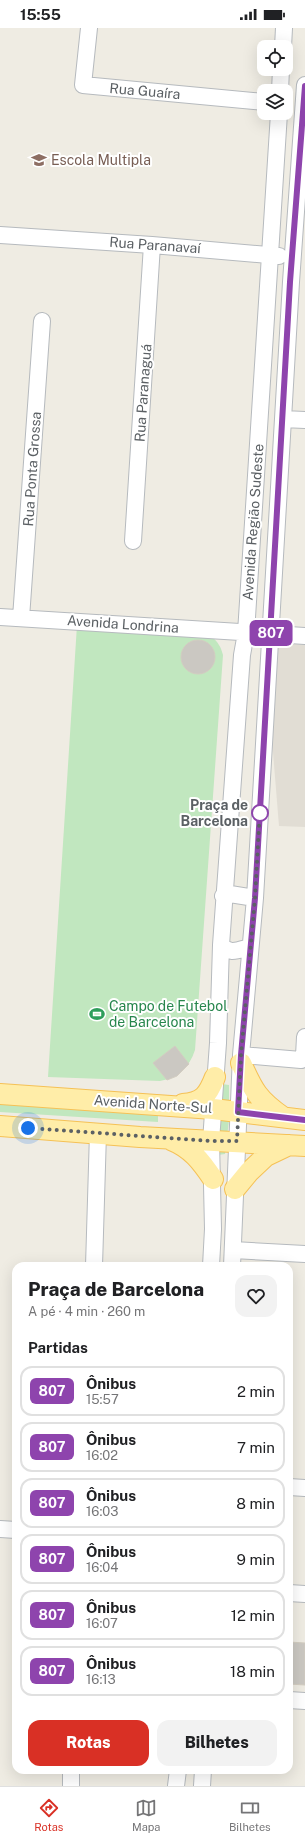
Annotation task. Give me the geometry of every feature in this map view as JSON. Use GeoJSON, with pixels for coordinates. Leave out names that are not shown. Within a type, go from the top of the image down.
{"type":"FeatureCollection","features":[{"type":"Feature","properties":{"kind":"main road"},"geometry":{"type":"LineString","coordinates":[[241,1059],[252,1087],[266,1106],[283,1117]]}},
{"type":"Feature","properties":{"kind":"main road"},"geometry":{"type":"LineString","coordinates":[[171,1106],[194,1103],[204,1098],[215,1077]]}},
{"type":"Feature","properties":{"kind":"main road","name":"Avenida Norte-Sul"},"geometry":{"type":"LineString","coordinates":[[0,1094],[212,1109],[305,1120]]}},
{"type":"Feature","properties":{"kind":"main road"},"geometry":{"type":"LineString","coordinates":[[0,1126],[211,1141],[237,1141],[297,1145]]}},
{"type":"Feature","properties":{"kind":"main road"},"geometry":{"type":"LineString","coordinates":[[166,1138],[182,1144],[200,1158],[213,1179]]}},
{"type":"Feature","properties":{"kind":"main road"},"geometry":{"type":"LineString","coordinates":[[236,1189],[249,1172],[266,1156],[297,1145]]}},
{"type":"Feature","properties":{"kind":"street","name":"Rua Guaíra"},"geometry":{"type":"LineString","coordinates":[[90,28],[83,85],[257,101]]}},
{"type":"Feature","properties":{"kind":"street"},"geometry":{"type":"LineString","coordinates":[[283,40],[284,28]]}},
{"type":"Feature","properties":{"kind":"street","name":"Avenida Região Sudeste"},"geometry":{"type":"LineString","coordinates":[[232,1262],[241,1059],[255,898],[290,282],[300,201],[298,174],[305,85]]}},
{"type":"Feature","properties":{"kind":"street","name":"Avenida Região Sudeste"},"geometry":{"type":"LineString","coordinates":[[211,1262],[213,1229],[211,1141],[212,1109],[218,1043],[223,896],[242,655],[246,633],[278,120]]}},
{"type":"Feature","properties":{"kind":"street"},"geometry":{"type":"LineString","coordinates":[[276,153],[283,167],[292,174],[298,174]]}},
{"type":"Feature","properties":{"kind":"street","name":"Rua Paranavaí"},"geometry":{"type":"LineString","coordinates":[[0,235],[152,245],[270,255],[278,254],[288,261],[290,282]]}},
{"type":"Feature","properties":{"kind":"street","name":"Rua Paranaguá"},"geometry":{"type":"LineString","coordinates":[[133,541],[152,245]]}},
{"type":"Feature","properties":{"kind":"street","name":"Rua Ponta Grossa"},"geometry":{"type":"LineString","coordinates":[[21,618],[42,321]]}},
{"type":"Feature","properties":{"kind":"street"},"geometry":{"type":"LineString","coordinates":[[283,419],[305,420]]}},
{"type":"Feature","properties":{"kind":"street","name":"Avenida Londrina"},"geometry":{"type":"LineString","coordinates":[[0,617],[305,636]]}},
{"type":"Feature","properties":{"kind":"street"},"geometry":{"type":"LineString","coordinates":[[223,896],[230,894],[255,898]]}},
{"type":"Feature","properties":{"kind":"street"},"geometry":{"type":"LineString","coordinates":[[221,945],[226,950],[233,951],[250,947]]}},
{"type":"Feature","properties":{"kind":"street"},"geometry":{"type":"LineString","coordinates":[[241,1059],[301,1060],[304,1056],[305,1038]]}},
{"type":"Feature","properties":{"kind":"street"},"geometry":{"type":"LineString","coordinates":[[94,1262],[98,1133]]}},
{"type":"Feature","properties":{"kind":"street"},"geometry":{"type":"LineString","coordinates":[[233,1250],[305,1254]]}},
{"type":"Feature","properties":{"kind":"street"},"geometry":{"type":"LineString","coordinates":[[293,1487],[305,1488]]}},
{"type":"Feature","properties":{"kind":"street"},"geometry":{"type":"LineString","coordinates":[[0,1529],[12,1530]]}},
{"type":"Feature","properties":{"kind":"street"},"geometry":{"type":"LineString","coordinates":[[293,1593],[305,1594]]}},
{"type":"Feature","properties":{"kind":"street"},"geometry":{"type":"LineString","coordinates":[[293,1700],[305,1701]]}},
{"type":"Feature","properties":{"kind":"street"},"geometry":{"type":"LineString","coordinates":[[70,1786],[71,1774]]}},
{"type":"Feature","properties":{"kind":"street"},"geometry":{"type":"LineString","coordinates":[[176,1786],[178,1774]]}},
{"type":"Feature","properties":{"kind":"street"},"geometry":{"type":"LineString","coordinates":[[202,1786],[203,1774]]}},
{"type":"Feature","properties":{"kind":"shaded area"},"geometry":{"type":"Polygon","coordinates":[[[277,643],[305,645],[305,827],[279,826],[272,740],[277,643]]]}},
{"type":"Feature","properties":{"kind":"green space","name":"Praça de Barcelona"},"geometry":{"type":"Polygon","coordinates":[[[77,625],[212,637],[219,645],[223,655],[195,1050],[186,1067],[177,1075],[166,1080],[48,1077],[77,625]]]}},
{"type":"Feature","properties":{"kind":"green space"},"geometry":{"type":"Polygon","coordinates":[[[222,1084],[229,1085],[229,1120],[225,1154],[218,1155],[222,1084]]]}},
{"type":"Feature","properties":{"kind":"green space"},"geometry":{"type":"Polygon","coordinates":[[[0,1103],[158,1113],[158,1122],[0,1112],[0,1103]]]}},
{"type":"Feature","properties":{"kind":"building"},"geometry":{"type":"Polygon","coordinates":[[[198,640],[210,645],[215,657],[210,669],[198,674],[186,669],[181,657],[186,645],[198,640]]]}},
{"type":"Feature","properties":{"kind":"building"},"geometry":{"type":"Polygon","coordinates":[[[175,1046],[189,1064],[177,1076],[167,1080],[153,1063],[175,1046]]]}},
{"type":"Feature","properties":{"kind":"building"},"geometry":{"type":"Polygon","coordinates":[[[293,1642],[305,1643],[305,1685],[293,1684],[293,1642]]]}},
{"type":"Feature","properties":{"kind":"bus line","name":"807"},"geometry":{"type":"LineString","coordinates":[[305,86],[290,282],[282,447],[255,898],[241,1055],[238,1112],[305,1120]]}},
{"type":"Feature","properties":{"kind":"place","name":"Escola Multipla"},"geometry":{"type":"Point","coordinates":[39,160]}},
{"type":"Feature","properties":{"kind":"place","name":"Praça de Barcelona"},"geometry":{"type":"Point","coordinates":[260,813]}},
{"type":"Feature","properties":{"kind":"place","name":"Campo de Futebol de Barcelona"},"geometry":{"type":"Point","coordinates":[97,1014]}},
{"type":"Feature","properties":{"kind":"route"},"geometry":{"type":"LineString","coordinates":[[28,1128],[211,1141],[237,1141],[241,1055],[258,860],[260,809],[260,813]]}}]}
